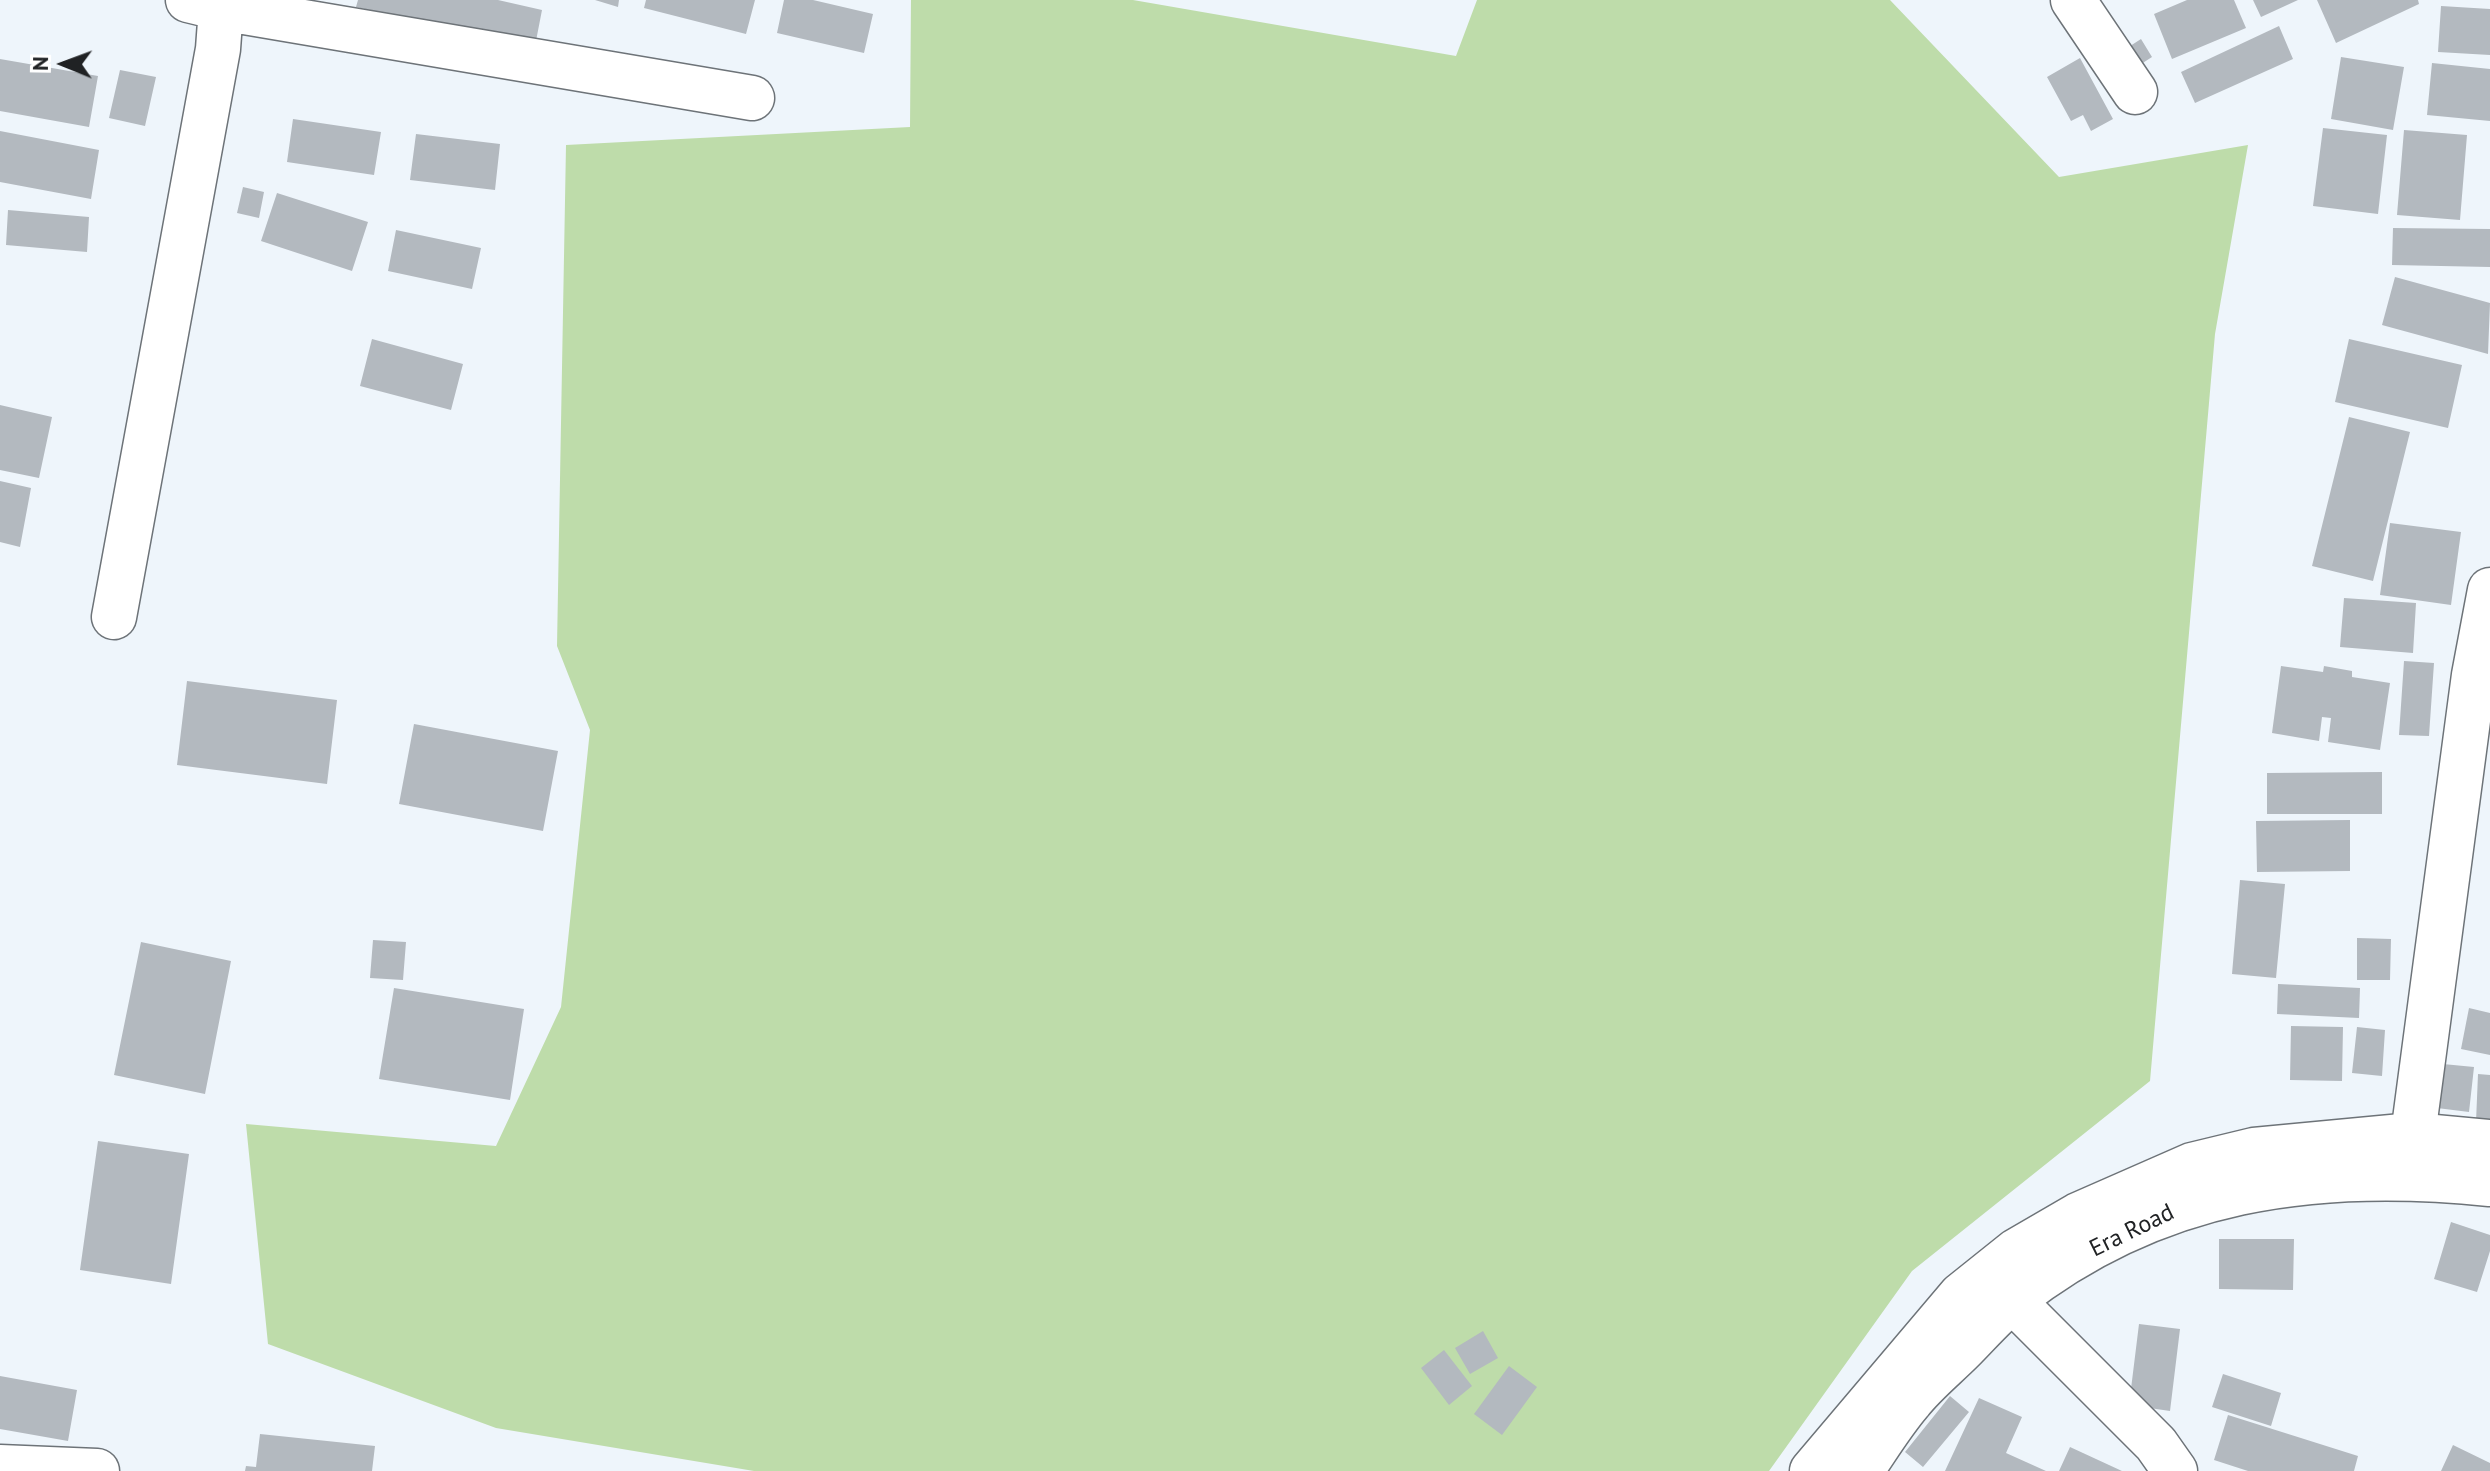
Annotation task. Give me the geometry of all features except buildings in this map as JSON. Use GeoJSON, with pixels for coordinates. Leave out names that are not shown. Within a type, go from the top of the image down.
{"type":"FeatureCollection","features":[{"type":"Feature","properties":{"kind":"street"},"geometry":{"type":"LineString","coordinates":[[2073,0],[2135,92]]}},
{"type":"Feature","properties":{"kind":"street"},"geometry":{"type":"LineString","coordinates":[[114,617],[215,70],[205,4],[752,98]]}},
{"type":"Feature","properties":{"kind":"street"},"geometry":{"type":"LineString","coordinates":[[2413,1135],[2474,675],[2490,590]]}},
{"type":"Feature","properties":{"kind":"street"},"geometry":{"type":"LineString","coordinates":[[1812,1471],[1961,1295],[2016,1251],[2078,1215],[2207,1161],[2268,1148],[2413,1135],[2490,1142]]}},
{"type":"Feature","properties":{"kind":"street","name":"Era Road"},"geometry":{"type":"LineString","coordinates":[[1861,1471],[1911,1401],[2012,1300],[2053,1272],[2141,1221],[2201,1199],[2330,1178],[2432,1178],[2490,1184]]}},
{"type":"Feature","properties":{"kind":"street"},"geometry":{"type":"LineString","coordinates":[[2012,1300],[2156,1444],[2175,1471]]}},
{"type":"Feature","properties":{"kind":"street"},"geometry":{"type":"LineString","coordinates":[[0,1467],[97,1471]]}},
{"type":"Feature","properties":{"kind":"green space"},"geometry":{"type":"Polygon","coordinates":[[[911,0],[1133,0],[1456,56],[1477,0],[1890,0],[2059,177],[2248,145],[2215,334],[2150,1081],[1912,1271],[1769,1471],[754,1471],[496,1428],[268,1344],[246,1124],[496,1146],[561,1007],[590,730],[557,646],[566,145],[910,127],[911,0]]]}}]}
